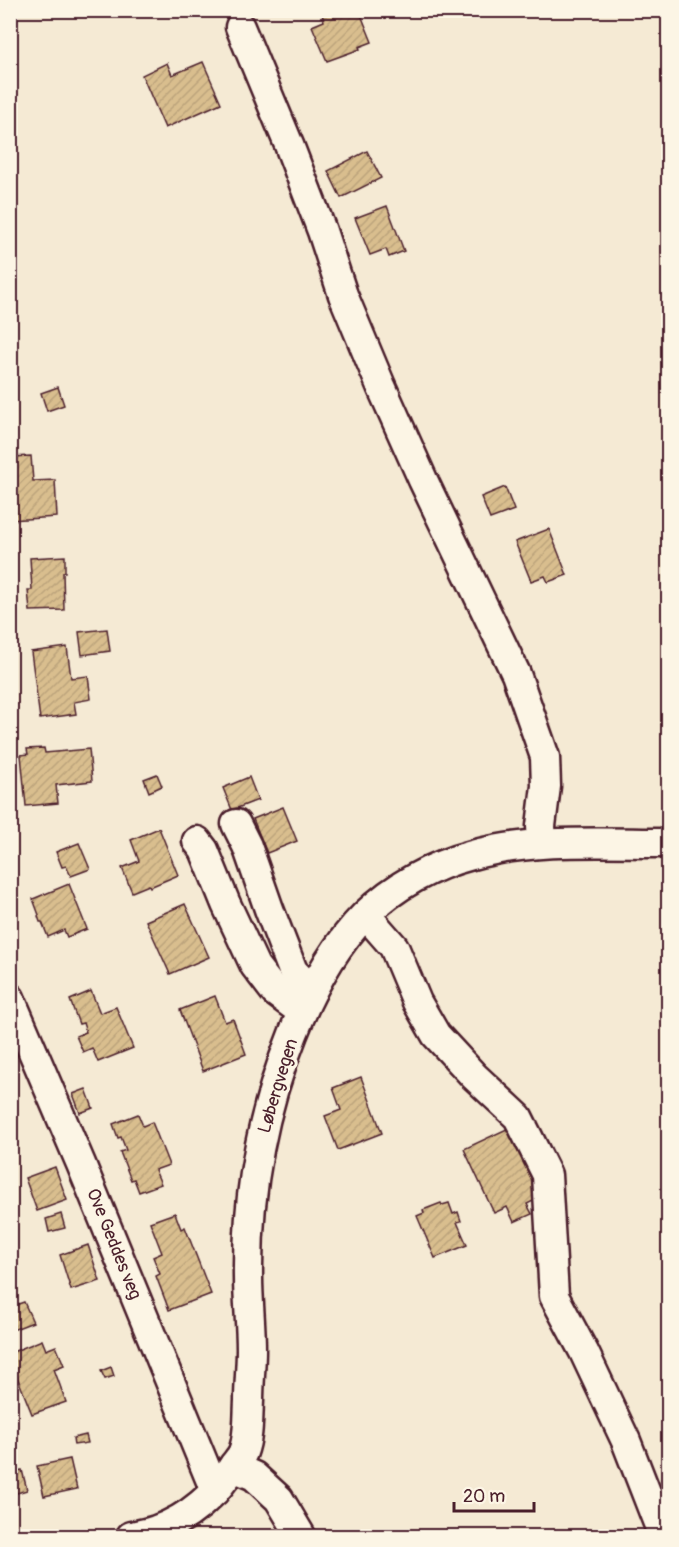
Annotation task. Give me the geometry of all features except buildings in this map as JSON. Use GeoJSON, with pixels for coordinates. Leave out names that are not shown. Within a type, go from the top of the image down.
{"type":"FeatureCollection","features":[{"type":"Feature","properties":{"kind":"street"},"geometry":{"type":"LineString","coordinates":[[240,27],[289,145],[322,231],[343,295],[381,386],[423,480],[516,674],[545,757],[546,786],[541,826],[542,843]]}},
{"type":"Feature","properties":{"kind":"street"},"geometry":{"type":"LineString","coordinates":[[236,824],[247,846],[269,909],[307,1002]]}},
{"type":"Feature","properties":{"kind":"street"},"geometry":{"type":"LineString","coordinates":[[197,841],[204,850],[255,966],[275,992],[307,1002]]}},
{"type":"Feature","properties":{"kind":"street","name":"Løbergvegen"},"geometry":{"type":"LineString","coordinates":[[131,1536],[157,1530],[181,1518],[205,1501],[228,1477],[242,1453],[247,1434],[251,1349],[248,1266],[250,1214],[256,1161],[270,1100],[283,1060],[307,1002],[337,948],[366,915],[394,891],[437,867],[471,855],[542,843],[669,843]]}},
{"type":"Feature","properties":{"kind":"street"},"geometry":{"type":"LineString","coordinates":[[366,915],[394,947],[417,1002],[436,1035],[474,1076],[518,1117],[547,1175],[554,1296],[584,1352],[626,1441],[663,1536]]}},
{"type":"Feature","properties":{"kind":"street","name":"Ove Geddes veg"},"geometry":{"type":"LineString","coordinates":[[10,998],[81,1164],[215,1491]]}},
{"type":"Feature","properties":{"kind":"street"},"geometry":{"type":"LineString","coordinates":[[233,1467],[254,1476],[279,1499],[302,1536]]}}]}
